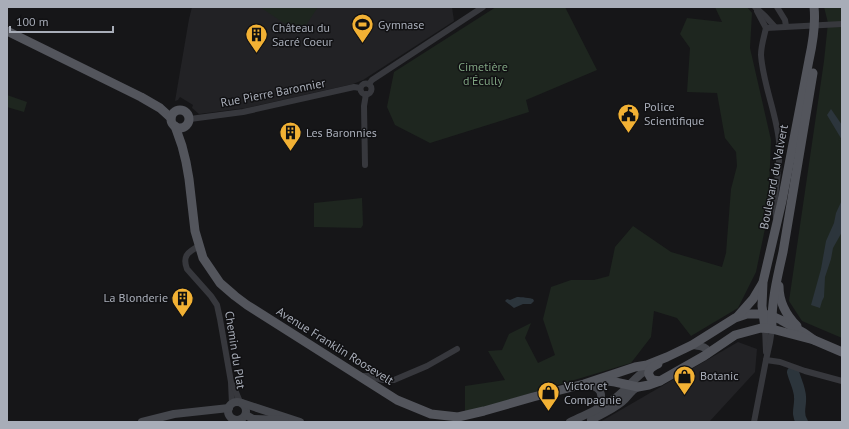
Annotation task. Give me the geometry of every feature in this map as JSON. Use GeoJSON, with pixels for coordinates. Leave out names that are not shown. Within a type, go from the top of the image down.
{"type":"FeatureCollection","features":[{"type":"Feature","properties":{"kind":"main road","name":"Boulevard du Valvert"},"geometry":{"type":"LineString","coordinates":[[768,315],[762,302],[763,282],[777,223],[813,44],[815,26],[814,7]]}},
{"type":"Feature","properties":{"kind":"main road"},"geometry":{"type":"LineString","coordinates":[[7,31],[141,97],[174,118],[180,128],[188,123],[188,113],[186,111],[183,110],[174,118]]}},
{"type":"Feature","properties":{"kind":"main road","name":"Boulevard du Valvert"},"geometry":{"type":"LineString","coordinates":[[768,315],[783,252],[815,61],[813,44]]}},
{"type":"Feature","properties":{"kind":"main road","name":"Avenue Franklin Roosevelt"},"geometry":{"type":"LineString","coordinates":[[174,118],[189,179],[195,231],[199,246],[203,258],[220,283],[247,305],[397,400],[430,414],[458,417],[584,384],[635,367],[647,365],[692,345],[735,318],[747,314],[768,315],[804,332]]}},
{"type":"Feature","properties":{"kind":"main road","name":"Avenue Franklin Roosevelt"},"geometry":{"type":"LineString","coordinates":[[182,146],[188,123]]}},
{"type":"Feature","properties":{"kind":"main road"},"geometry":{"type":"LineString","coordinates":[[783,252],[779,289],[784,310],[790,318],[814,340],[842,352]]}},
{"type":"Feature","properties":{"kind":"main road"},"geometry":{"type":"LineString","coordinates":[[735,318],[753,299],[763,282]]}},
{"type":"Feature","properties":{"kind":"main road"},"geometry":{"type":"LineString","coordinates":[[768,315],[768,329]]}},
{"type":"Feature","properties":{"kind":"main road","name":"Avenue Franklin Roosevelt"},"geometry":{"type":"LineString","coordinates":[[584,384],[608,382],[628,386],[646,386],[660,381],[707,354],[735,335],[755,330],[768,329],[814,340]]}},
{"type":"Feature","properties":{"kind":"main road"},"geometry":{"type":"LineString","coordinates":[[570,422],[612,401],[645,370],[692,345],[704,347],[708,352],[707,354]]}},
{"type":"Feature","properties":{"kind":"main road"},"geometry":{"type":"LineString","coordinates":[[654,366],[650,368],[649,375],[653,380],[660,381]]}},
{"type":"Feature","properties":{"kind":"main road"},"geometry":{"type":"LineString","coordinates":[[584,384],[592,385],[600,390],[602,398],[597,409]]}},
{"type":"Feature","properties":{"kind":"main road"},"geometry":{"type":"LineString","coordinates":[[583,416],[586,415],[591,421],[616,406],[638,387]]}},
{"type":"Feature","properties":{"kind":"main road"},"geometry":{"type":"LineString","coordinates":[[234,406],[232,418],[264,421],[297,421]]}},
{"type":"Feature","properties":{"kind":"main road"},"geometry":{"type":"LineString","coordinates":[[234,406],[297,421]]}},
{"type":"Feature","properties":{"kind":"main road"},"geometry":{"type":"LineString","coordinates":[[142,422],[174,414],[208,411],[234,406],[245,407],[246,412],[242,419]]}},
{"type":"Feature","properties":{"kind":"street"},"geometry":{"type":"LineString","coordinates":[[369,84],[372,80],[483,7]]}},
{"type":"Feature","properties":{"kind":"street"},"geometry":{"type":"LineString","coordinates":[[755,7],[776,27]]}},
{"type":"Feature","properties":{"kind":"street"},"geometry":{"type":"LineString","coordinates":[[755,7],[766,28],[761,54],[779,142],[780,160],[775,207],[777,223]]}},
{"type":"Feature","properties":{"kind":"street"},"geometry":{"type":"LineString","coordinates":[[777,7],[785,20],[786,26]]}},
{"type":"Feature","properties":{"kind":"street"},"geometry":{"type":"LineString","coordinates":[[766,28],[842,24]]}},
{"type":"Feature","properties":{"kind":"street"},"geometry":{"type":"LineString","coordinates":[[366,94],[362,92],[360,88],[364,83],[369,84]]}},
{"type":"Feature","properties":{"kind":"street"},"geometry":{"type":"LineString","coordinates":[[366,94],[370,93],[372,89],[369,84]]}},
{"type":"Feature","properties":{"kind":"street","name":"Rue Pierre Baronnier"},"geometry":{"type":"LineString","coordinates":[[188,123],[354,87],[360,88]]}},
{"type":"Feature","properties":{"kind":"street"},"geometry":{"type":"LineString","coordinates":[[366,94],[364,106],[366,165]]}},
{"type":"Feature","properties":{"kind":"street"},"geometry":{"type":"LineString","coordinates":[[780,160],[793,189]]}},
{"type":"Feature","properties":{"kind":"street","name":"Chemin du Plat"},"geometry":{"type":"LineString","coordinates":[[199,246],[188,253],[185,264],[186,269],[211,296],[217,305],[234,406]]}},
{"type":"Feature","properties":{"kind":"street"},"geometry":{"type":"LineString","coordinates":[[754,422],[766,360],[768,329]]}},
{"type":"Feature","properties":{"kind":"street"},"geometry":{"type":"LineString","coordinates":[[360,376],[368,376],[383,380],[394,380],[427,366],[457,349]]}},
{"type":"Feature","properties":{"kind":"street"},"geometry":{"type":"LineString","coordinates":[[766,360],[780,362],[805,371],[842,381]]}},
{"type":"Feature","properties":{"kind":"shaded area"},"geometry":{"type":"Polygon","coordinates":[[[192,7],[452,7],[454,21],[363,80],[353,84],[246,108],[199,114],[192,108],[193,105],[180,97],[175,101],[192,7]]]}},
{"type":"Feature","properties":{"kind":"shaded area"},"geometry":{"type":"Polygon","coordinates":[[[831,109],[842,125],[842,140],[827,115],[831,109]]]}},
{"type":"Feature","properties":{"kind":"shaded area"},"geometry":{"type":"Polygon","coordinates":[[[842,200],[842,232],[833,248],[825,277],[824,297],[820,308],[811,305],[821,269],[826,241],[842,200]]]}},
{"type":"Feature","properties":{"kind":"shaded area"},"geometry":{"type":"Polygon","coordinates":[[[517,297],[533,299],[534,301],[531,304],[523,304],[514,308],[505,301],[507,299],[510,300],[517,297]]]}},
{"type":"Feature","properties":{"kind":"shaded area"},"geometry":{"type":"Polygon","coordinates":[[[738,342],[757,349],[755,372],[709,422],[600,422],[738,342]]]}},
{"type":"Feature","properties":{"kind":"green space"},"geometry":{"type":"Polygon","coordinates":[[[260,7],[318,7],[300,34],[260,7]]]}},
{"type":"Feature","properties":{"kind":"green space","name":"Cimetière d'Écully"},"geometry":{"type":"Polygon","coordinates":[[[496,7],[565,7],[597,70],[526,100],[529,112],[430,143],[395,125],[387,107],[394,72],[496,7]]]}},
{"type":"Feature","properties":{"kind":"green space"},"geometry":{"type":"Polygon","coordinates":[[[715,7],[747,7],[752,13],[750,48],[771,140],[768,214],[756,272],[738,308],[691,336],[677,318],[654,311],[651,337],[631,363],[465,413],[465,386],[505,380],[488,351],[502,350],[509,334],[531,323],[525,338],[538,363],[555,355],[543,319],[551,287],[571,280],[594,280],[609,276],[615,247],[633,226],[671,252],[722,267],[726,253],[731,189],[737,166],[736,152],[725,138],[717,93],[687,92],[690,48],[680,34],[687,18],[722,22],[715,7]]]}},
{"type":"Feature","properties":{"kind":"green space"},"geometry":{"type":"Polygon","coordinates":[[[824,7],[842,7],[842,338],[802,321],[789,301],[824,61],[828,23],[824,7]]]}},
{"type":"Feature","properties":{"kind":"green space"},"geometry":{"type":"Polygon","coordinates":[[[7,95],[27,102],[24,112],[7,107],[7,95]]]}},
{"type":"Feature","properties":{"kind":"green space"},"geometry":{"type":"Polygon","coordinates":[[[362,198],[363,225],[361,228],[314,227],[314,203],[362,198]]]}},
{"type":"Feature","properties":{"kind":"waterway"},"geometry":{"type":"LineString","coordinates":[[793,372],[800,394],[799,416],[802,422]]}},
{"type":"Feature","properties":{"kind":"place","name":"Gymnase"},"geometry":{"type":"Point","coordinates":[363,44]}},
{"type":"Feature","properties":{"kind":"place","name":"Château du Sacré Coeur"},"geometry":{"type":"Point","coordinates":[257,54]}},
{"type":"Feature","properties":{"kind":"place","name":"Police Scientifique"},"geometry":{"type":"Point","coordinates":[628,134]}},
{"type":"Feature","properties":{"kind":"place","name":"Les Baronnies"},"geometry":{"type":"Point","coordinates":[290,152]}},
{"type":"Feature","properties":{"kind":"place","name":"La Blonderie"},"geometry":{"type":"Point","coordinates":[183,318]}},
{"type":"Feature","properties":{"kind":"place","name":"Botanic"},"geometry":{"type":"Point","coordinates":[685,396]}},
{"type":"Feature","properties":{"kind":"place","name":"Victor et Compagnie"},"geometry":{"type":"Point","coordinates":[548,412]}}]}
